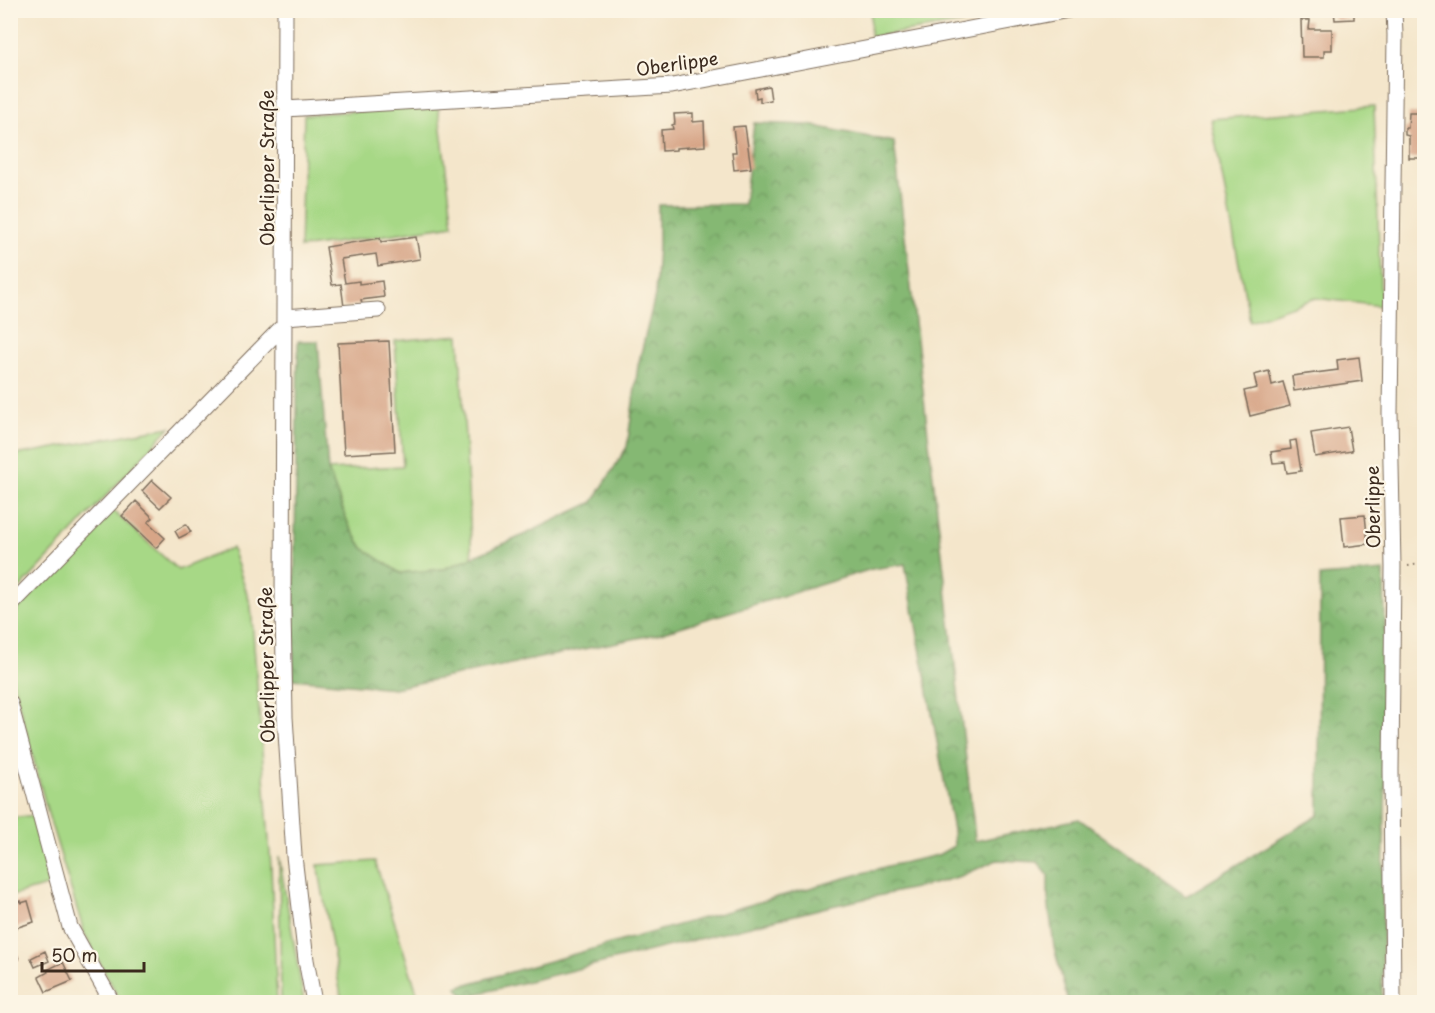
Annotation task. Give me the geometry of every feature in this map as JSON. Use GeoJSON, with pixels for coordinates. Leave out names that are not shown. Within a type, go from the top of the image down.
{"type":"FeatureCollection","features":[{"type":"Feature","properties":{"kind":"street","name":"Oberlipper Straße"},"geometry":{"type":"LineString","coordinates":[[285,10],[285,717],[294,856],[306,960],[314,1002]]}},
{"type":"Feature","properties":{"kind":"street","name":"Oberlippe"},"geometry":{"type":"LineString","coordinates":[[285,109],[672,86],[1014,16],[1069,10]]}},
{"type":"Feature","properties":{"kind":"street","name":"Oberlippe"},"geometry":{"type":"LineString","coordinates":[[1393,1002],[1391,771],[1393,567],[1390,399],[1394,10]]}},
{"type":"Feature","properties":{"kind":"street"},"geometry":{"type":"LineString","coordinates":[[10,606],[284,321],[378,310]]}},
{"type":"Feature","properties":{"kind":"street"},"geometry":{"type":"LineString","coordinates":[[10,703],[70,927],[112,1002]]}},
{"type":"Feature","properties":{"kind":"path"},"geometry":{"type":"LineString","coordinates":[[1393,567],[1425,563]]}},
{"type":"Feature","properties":{"kind":"green space"},"geometry":{"type":"Polygon","coordinates":[[[871,11],[1010,11],[1010,16],[870,37],[871,11]]]}},
{"type":"Feature","properties":{"kind":"green space"},"geometry":{"type":"Polygon","coordinates":[[[438,105],[453,225],[300,248],[304,115],[438,105]]]}},
{"type":"Feature","properties":{"kind":"green space"},"geometry":{"type":"Polygon","coordinates":[[[1374,106],[1381,306],[1315,298],[1250,321],[1211,119],[1374,106]]]}},
{"type":"Feature","properties":{"kind":"green space"},"geometry":{"type":"Polygon","coordinates":[[[754,123],[809,125],[894,142],[975,841],[1079,819],[1186,896],[1319,815],[1320,576],[1384,571],[1387,737],[1382,1002],[1068,1002],[1054,947],[1048,898],[1048,875],[1038,862],[997,860],[961,876],[933,884],[827,907],[465,997],[457,987],[888,866],[938,855],[954,846],[905,564],[872,569],[657,634],[394,688],[293,679],[298,341],[318,341],[328,470],[349,526],[363,548],[400,573],[444,569],[593,502],[627,447],[638,366],[655,296],[658,205],[744,204],[754,123]]]}},
{"type":"Feature","properties":{"kind":"green space"},"geometry":{"type":"Polygon","coordinates":[[[459,335],[472,557],[444,569],[400,573],[363,548],[349,526],[328,470],[403,466],[395,341],[459,335]]]}},
{"type":"Feature","properties":{"kind":"green space"},"geometry":{"type":"Polygon","coordinates":[[[170,427],[11,598],[11,456],[170,427]]]}},
{"type":"Feature","properties":{"kind":"green space"},"geometry":{"type":"Polygon","coordinates":[[[112,510],[178,570],[232,548],[251,606],[271,867],[277,1002],[121,1002],[85,935],[48,814],[11,674],[10,628],[18,609],[112,510]]]}},
{"type":"Feature","properties":{"kind":"green space"},"geometry":{"type":"Polygon","coordinates":[[[35,815],[54,884],[11,896],[11,818],[35,815]]]}},
{"type":"Feature","properties":{"kind":"green space"},"geometry":{"type":"Polygon","coordinates":[[[279,856],[304,1002],[281,1002],[279,856]]]}},
{"type":"Feature","properties":{"kind":"green space"},"geometry":{"type":"Polygon","coordinates":[[[375,861],[420,1002],[342,1002],[318,865],[375,861]]]}},
{"type":"Feature","properties":{"kind":"building"},"geometry":{"type":"Polygon","coordinates":[[[1334,10],[1354,10],[1354,19],[1335,20],[1334,10]]]}},
{"type":"Feature","properties":{"kind":"building"},"geometry":{"type":"Polygon","coordinates":[[[1301,20],[1310,20],[1309,29],[1332,29],[1332,50],[1324,50],[1324,57],[1302,57],[1301,20]]]}},
{"type":"Feature","properties":{"kind":"building"},"geometry":{"type":"Polygon","coordinates":[[[769,86],[771,100],[760,102],[760,97],[756,98],[755,89],[769,86]]]}},
{"type":"Feature","properties":{"kind":"building"},"geometry":{"type":"Polygon","coordinates":[[[693,113],[693,122],[704,121],[705,146],[662,151],[661,130],[673,129],[674,114],[693,113]]]}},
{"type":"Feature","properties":{"kind":"building"},"geometry":{"type":"Polygon","coordinates":[[[1409,113],[1424,113],[1424,158],[1409,158],[1409,136],[1405,135],[1405,128],[1408,128],[1409,113]]]}},
{"type":"Feature","properties":{"kind":"building"},"geometry":{"type":"Polygon","coordinates":[[[745,126],[751,168],[734,170],[732,152],[736,152],[733,127],[745,126]]]}},
{"type":"Feature","properties":{"kind":"building"},"geometry":{"type":"Polygon","coordinates":[[[416,237],[420,259],[378,266],[376,254],[341,259],[345,283],[382,281],[384,297],[361,300],[362,304],[344,307],[341,284],[332,285],[326,247],[380,238],[381,242],[416,237]]]}},
{"type":"Feature","properties":{"kind":"building"},"geometry":{"type":"Polygon","coordinates":[[[389,341],[395,451],[344,454],[338,343],[389,341]]]}},
{"type":"Feature","properties":{"kind":"building"},"geometry":{"type":"Polygon","coordinates":[[[1359,357],[1362,381],[1294,391],[1292,376],[1338,370],[1337,360],[1359,357]]]}},
{"type":"Feature","properties":{"kind":"building"},"geometry":{"type":"Polygon","coordinates":[[[1269,371],[1272,385],[1283,382],[1290,406],[1250,416],[1244,391],[1257,388],[1254,375],[1269,371]]]}},
{"type":"Feature","properties":{"kind":"building"},"geometry":{"type":"Polygon","coordinates":[[[1348,427],[1352,451],[1315,457],[1311,433],[1348,427]]]}},
{"type":"Feature","properties":{"kind":"building"},"geometry":{"type":"Polygon","coordinates":[[[1296,440],[1301,471],[1287,473],[1285,462],[1273,463],[1271,452],[1291,449],[1290,441],[1296,440]]]}},
{"type":"Feature","properties":{"kind":"building"},"geometry":{"type":"Polygon","coordinates":[[[152,480],[171,497],[160,508],[142,491],[152,480]]]}},
{"type":"Feature","properties":{"kind":"building"},"geometry":{"type":"Polygon","coordinates":[[[136,501],[153,518],[148,522],[165,538],[156,548],[122,516],[136,501]]]}},
{"type":"Feature","properties":{"kind":"building"},"geometry":{"type":"Polygon","coordinates":[[[1365,515],[1368,544],[1344,547],[1341,517],[1365,515]]]}},
{"type":"Feature","properties":{"kind":"building"},"geometry":{"type":"Polygon","coordinates":[[[186,524],[191,532],[179,538],[175,531],[186,524]]]}},
{"type":"Feature","properties":{"kind":"building"},"geometry":{"type":"Polygon","coordinates":[[[21,901],[21,903],[28,901],[34,922],[12,929],[10,904],[21,901]]]}},
{"type":"Feature","properties":{"kind":"building"},"geometry":{"type":"Polygon","coordinates":[[[13,944],[19,959],[10,963],[10,945],[13,944]]]}},
{"type":"Feature","properties":{"kind":"building"},"geometry":{"type":"Polygon","coordinates":[[[45,951],[49,961],[35,967],[31,958],[45,951]]]}},
{"type":"Feature","properties":{"kind":"building"},"geometry":{"type":"Polygon","coordinates":[[[63,962],[72,981],[46,992],[39,977],[63,962]]]}}]}
